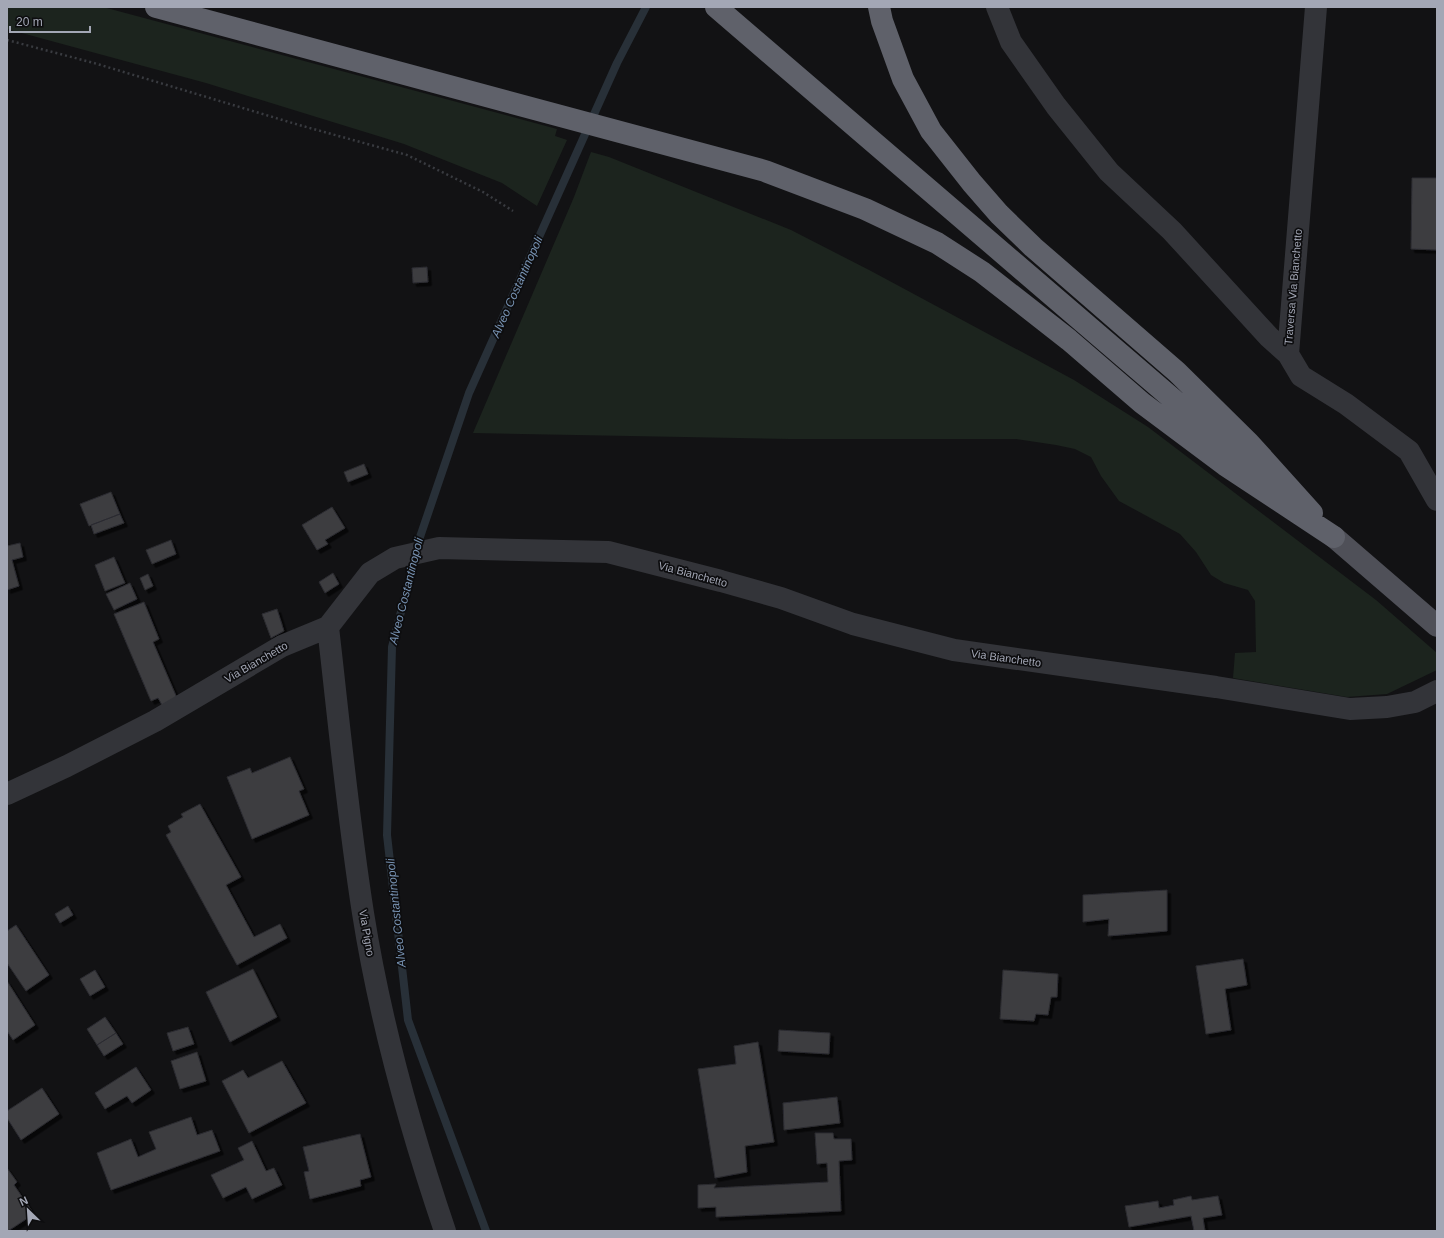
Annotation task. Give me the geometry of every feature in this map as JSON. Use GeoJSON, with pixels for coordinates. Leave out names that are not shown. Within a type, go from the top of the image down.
{"type":"FeatureCollection","features":[{"type":"Feature","properties":{"kind":"highway"},"geometry":{"type":"LineString","coordinates":[[156,7],[765,171],[865,209],[937,243],[982,272],[1069,340],[1154,412],[1225,464],[1334,538]]}},
{"type":"Feature","properties":{"kind":"highway"},"geometry":{"type":"LineString","coordinates":[[716,7],[1334,538]]}},
{"type":"Feature","properties":{"kind":"highway"},"geometry":{"type":"LineString","coordinates":[[879,7],[882,21],[903,78],[932,131],[972,183],[999,214],[1033,247],[1177,372],[1249,443],[1334,538]]}},
{"type":"Feature","properties":{"kind":"main road"},"geometry":{"type":"LineString","coordinates":[[1334,538],[1437,626]]}},
{"type":"Feature","properties":{"kind":"street"},"geometry":{"type":"LineString","coordinates":[[997,7],[1012,42],[1056,106],[1109,172],[1172,231],[1269,337],[1288,354]]}},
{"type":"Feature","properties":{"kind":"street","name":"Traversa Via Bianchetto"},"geometry":{"type":"LineString","coordinates":[[1316,7],[1288,354],[1301,376],[1346,404],[1409,451],[1437,500]]}},
{"type":"Feature","properties":{"kind":"street","name":"Via Bianchetto"},"geometry":{"type":"LineString","coordinates":[[7,794],[67,766],[155,721],[282,646],[328,627],[370,573],[395,558],[439,548],[608,552],[721,581],[780,598],[853,624],[954,650],[1216,687],[1350,709],[1387,707],[1415,702],[1437,690]]}},
{"type":"Feature","properties":{"kind":"street","name":"Via Pigno"},"geometry":{"type":"LineString","coordinates":[[328,627],[346,791],[363,914],[375,978],[400,1083],[426,1175],[445,1231]]}},
{"type":"Feature","properties":{"kind":"path"},"geometry":{"type":"LineString","coordinates":[[7,40],[407,156],[483,192],[513,211]]}},
{"type":"Feature","properties":{"kind":"shaded area"},"geometry":{"type":"Polygon","coordinates":[[[7,7],[103,7],[557,129],[555,136],[567,140],[537,206],[502,183],[404,144],[206,83],[7,29],[7,7]]]}},
{"type":"Feature","properties":{"kind":"shaded area"},"geometry":{"type":"Polygon","coordinates":[[[591,152],[609,157],[791,230],[871,271],[1074,380],[1148,427],[1376,600],[1437,653],[1437,670],[1387,694],[1347,697],[1233,678],[1235,653],[1256,652],[1255,601],[1248,590],[1224,583],[1211,575],[1196,552],[1180,534],[1119,501],[1101,476],[1091,457],[1075,449],[1016,439],[790,439],[473,433],[574,197],[591,152]]]}},
{"type":"Feature","properties":{"kind":"building"},"geometry":{"type":"Polygon","coordinates":[[[1412,178],[1437,178],[1437,250],[1411,249],[1412,178]]]}},
{"type":"Feature","properties":{"kind":"building"},"geometry":{"type":"Polygon","coordinates":[[[427,267],[428,282],[413,283],[412,268],[427,267]]]}},
{"type":"Feature","properties":{"kind":"building"},"geometry":{"type":"Polygon","coordinates":[[[364,464],[368,474],[348,482],[344,472],[364,464]]]}},
{"type":"Feature","properties":{"kind":"building"},"geometry":{"type":"Polygon","coordinates":[[[111,492],[120,514],[89,526],[80,504],[111,492]]]}},
{"type":"Feature","properties":{"kind":"building"},"geometry":{"type":"Polygon","coordinates":[[[332,507],[345,528],[325,540],[328,544],[317,550],[302,525],[332,507]]]}},
{"type":"Feature","properties":{"kind":"building"},"geometry":{"type":"Polygon","coordinates":[[[120,514],[124,523],[94,534],[91,525],[120,514]]]}},
{"type":"Feature","properties":{"kind":"building"},"geometry":{"type":"Polygon","coordinates":[[[171,540],[176,554],[152,564],[146,550],[171,540]]]}},
{"type":"Feature","properties":{"kind":"building"},"geometry":{"type":"Polygon","coordinates":[[[20,543],[23,557],[12,560],[19,586],[7,590],[7,546],[20,543]]]}},
{"type":"Feature","properties":{"kind":"building"},"geometry":{"type":"Polygon","coordinates":[[[114,557],[125,583],[105,591],[95,565],[114,557]]]}},
{"type":"Feature","properties":{"kind":"building"},"geometry":{"type":"Polygon","coordinates":[[[333,573],[339,584],[325,593],[319,582],[333,573]]]}},
{"type":"Feature","properties":{"kind":"building"},"geometry":{"type":"Polygon","coordinates":[[[148,574],[153,586],[145,590],[140,578],[148,574]]]}},
{"type":"Feature","properties":{"kind":"building"},"geometry":{"type":"Polygon","coordinates":[[[130,583],[137,599],[114,610],[106,594],[130,583]]]}},
{"type":"Feature","properties":{"kind":"building"},"geometry":{"type":"Polygon","coordinates":[[[144,602],[159,639],[153,642],[177,698],[162,705],[158,698],[151,701],[114,614],[144,602]]]}},
{"type":"Feature","properties":{"kind":"building"},"geometry":{"type":"Polygon","coordinates":[[[277,609],[284,631],[271,638],[262,614],[277,609]]]}},
{"type":"Feature","properties":{"kind":"building"},"geometry":{"type":"Polygon","coordinates":[[[290,757],[304,789],[299,791],[309,815],[252,839],[227,777],[250,768],[252,773],[290,757]]]}},
{"type":"Feature","properties":{"kind":"building"},"geometry":{"type":"Polygon","coordinates":[[[200,804],[241,877],[226,885],[254,937],[280,924],[287,938],[237,965],[166,835],[171,832],[168,826],[183,817],[181,814],[200,804]]]}},
{"type":"Feature","properties":{"kind":"building"},"geometry":{"type":"Polygon","coordinates":[[[1167,890],[1167,931],[1108,936],[1109,919],[1083,922],[1083,895],[1167,890]]]}},
{"type":"Feature","properties":{"kind":"building"},"geometry":{"type":"Polygon","coordinates":[[[68,906],[73,915],[60,923],[55,914],[68,906]]]}},
{"type":"Feature","properties":{"kind":"building"},"geometry":{"type":"Polygon","coordinates":[[[16,925],[49,975],[26,991],[7,963],[7,931],[16,925]]]}},
{"type":"Feature","properties":{"kind":"building"},"geometry":{"type":"Polygon","coordinates":[[[1243,959],[1247,985],[1225,989],[1231,1030],[1206,1034],[1196,966],[1243,959]]]}},
{"type":"Feature","properties":{"kind":"building"},"geometry":{"type":"Polygon","coordinates":[[[253,969],[277,1017],[230,1042],[206,992],[253,969]]]}},
{"type":"Feature","properties":{"kind":"building"},"geometry":{"type":"Polygon","coordinates":[[[95,970],[105,987],[90,996],[80,979],[95,970]]]}},
{"type":"Feature","properties":{"kind":"building"},"geometry":{"type":"Polygon","coordinates":[[[1003,970],[1058,974],[1057,997],[1051,997],[1048,1015],[1036,1014],[1034,1021],[1000,1019],[1003,970]]]}},
{"type":"Feature","properties":{"kind":"building"},"geometry":{"type":"Polygon","coordinates":[[[7,981],[35,1025],[13,1040],[7,1031],[7,981]]]}},
{"type":"Feature","properties":{"kind":"building"},"geometry":{"type":"Polygon","coordinates":[[[105,1017],[116,1033],[97,1045],[87,1029],[105,1017]]]}},
{"type":"Feature","properties":{"kind":"building"},"geometry":{"type":"Polygon","coordinates":[[[188,1027],[194,1044],[173,1051],[167,1033],[188,1027]]]}},
{"type":"Feature","properties":{"kind":"building"},"geometry":{"type":"Polygon","coordinates":[[[779,1030],[830,1033],[829,1054],[778,1051],[779,1030]]]}},
{"type":"Feature","properties":{"kind":"building"},"geometry":{"type":"Polygon","coordinates":[[[116,1033],[123,1044],[104,1056],[97,1045],[116,1033]]]}},
{"type":"Feature","properties":{"kind":"building"},"geometry":{"type":"Polygon","coordinates":[[[758,1042],[774,1142],[745,1146],[747,1172],[715,1178],[698,1069],[736,1064],[734,1046],[758,1042]]]}},
{"type":"Feature","properties":{"kind":"building"},"geometry":{"type":"Polygon","coordinates":[[[197,1052],[206,1081],[180,1089],[171,1061],[197,1052]]]}},
{"type":"Feature","properties":{"kind":"building"},"geometry":{"type":"Polygon","coordinates":[[[282,1061],[306,1103],[249,1133],[222,1081],[243,1070],[248,1078],[282,1061]]]}},
{"type":"Feature","properties":{"kind":"building"},"geometry":{"type":"Polygon","coordinates":[[[136,1067],[151,1090],[132,1103],[127,1096],[105,1109],[95,1093],[136,1067]]]}},
{"type":"Feature","properties":{"kind":"building"},"geometry":{"type":"Polygon","coordinates":[[[42,1088],[59,1114],[21,1140],[7,1118],[7,1111],[42,1088]]]}},
{"type":"Feature","properties":{"kind":"building"},"geometry":{"type":"Polygon","coordinates":[[[837,1097],[840,1123],[784,1130],[783,1103],[837,1097]]]}},
{"type":"Feature","properties":{"kind":"building"},"geometry":{"type":"Polygon","coordinates":[[[191,1117],[197,1135],[212,1130],[220,1151],[111,1190],[97,1153],[131,1139],[138,1157],[156,1149],[149,1132],[191,1117]]]}},
{"type":"Feature","properties":{"kind":"building"},"geometry":{"type":"Polygon","coordinates":[[[815,1133],[833,1133],[834,1139],[851,1139],[852,1160],[839,1161],[841,1211],[716,1217],[716,1207],[698,1208],[698,1185],[716,1184],[714,1188],[828,1182],[827,1163],[817,1164],[815,1133]]]}},
{"type":"Feature","properties":{"kind":"building"},"geometry":{"type":"Polygon","coordinates":[[[360,1134],[371,1177],[360,1180],[361,1186],[310,1199],[304,1172],[309,1171],[303,1147],[360,1134]]]}},
{"type":"Feature","properties":{"kind":"building"},"geometry":{"type":"Polygon","coordinates":[[[252,1141],[266,1171],[274,1168],[282,1185],[252,1199],[246,1187],[223,1198],[211,1175],[244,1160],[238,1148],[252,1141]]]}},
{"type":"Feature","properties":{"kind":"building"},"geometry":{"type":"Polygon","coordinates":[[[7,1168],[17,1182],[14,1185],[34,1214],[8,1231],[7,1231],[7,1168]]]}},
{"type":"Feature","properties":{"kind":"building"},"geometry":{"type":"Polygon","coordinates":[[[1191,1196],[1192,1200],[1218,1196],[1222,1215],[1203,1218],[1205,1231],[1194,1231],[1191,1216],[1129,1227],[1125,1206],[1158,1201],[1159,1208],[1174,1205],[1173,1200],[1191,1196]]]}},
{"type":"Feature","properties":{"kind":"waterway","name":"Alveo Costantinopoli"},"geometry":{"type":"LineString","coordinates":[[486,1231],[408,1020],[387,835],[392,647],[420,537],[469,393],[617,63],[646,7]]}}]}
